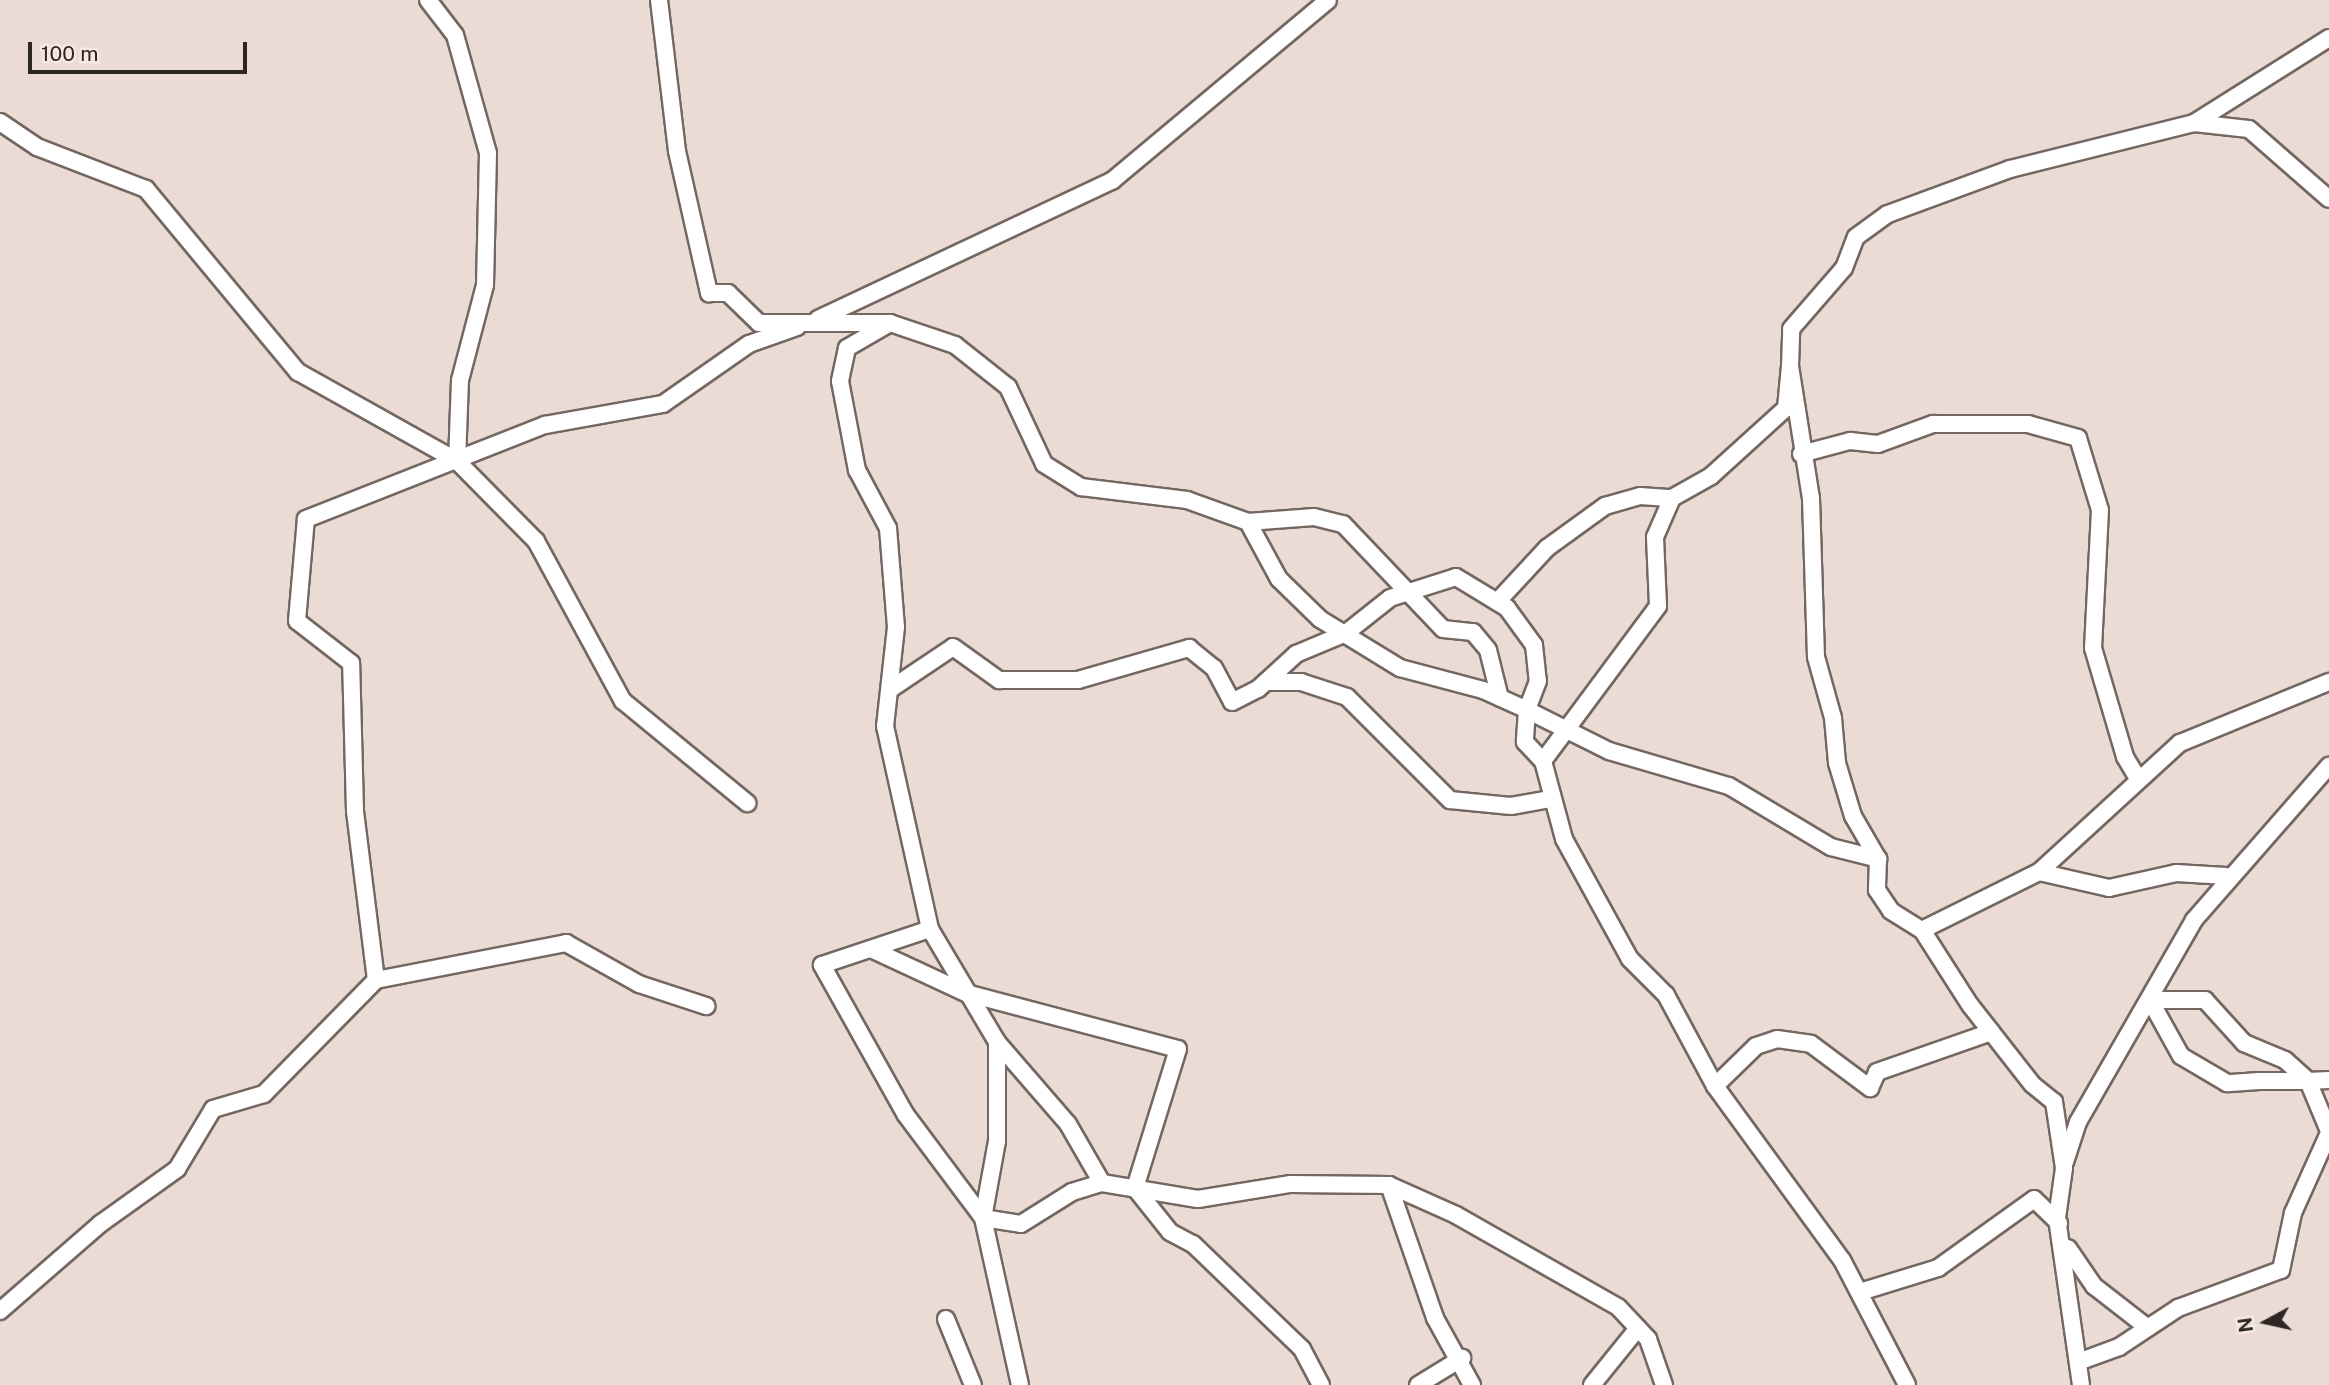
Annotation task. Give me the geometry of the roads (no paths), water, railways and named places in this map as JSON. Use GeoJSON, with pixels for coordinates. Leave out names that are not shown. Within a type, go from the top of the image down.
{"type":"FeatureCollection","features":[{"type":"Feature","properties":{"kind":"street"},"geometry":{"type":"LineString","coordinates":[[428,0],[456,35],[488,153],[485,285],[460,380],[457,461]]}},
{"type":"Feature","properties":{"kind":"street"},"geometry":{"type":"LineString","coordinates":[[659,0],[677,151],[709,293],[728,292],[759,323],[815,320],[890,323],[955,345],[1008,387],[1044,464],[1081,487],[1187,500],[1248,522],[1314,517],[1343,524],[1404,593],[1443,629],[1473,632],[1488,650],[1500,698]]}},
{"type":"Feature","properties":{"kind":"street"},"geometry":{"type":"LineString","coordinates":[[376,980],[355,811],[351,663],[297,621],[306,519],[545,425],[663,404],[749,344],[815,320],[1113,180],[1328,0]]}},
{"type":"Feature","properties":{"kind":"street"},"geometry":{"type":"LineString","coordinates":[[1497,602],[1547,548],[1605,506],[1640,496],[1672,498],[1712,476],[1786,408],[1791,329],[1843,268],[1856,237],[1888,214],[2010,169],[2194,123],[2329,37]]}},
{"type":"Feature","properties":{"kind":"street"},"geometry":{"type":"LineString","coordinates":[[0,122],[37,147],[146,188],[298,372],[457,461],[537,541],[623,701],[747,803]]}},
{"type":"Feature","properties":{"kind":"street"},"geometry":{"type":"LineString","coordinates":[[2194,123],[2249,129],[2329,199]]}},
{"type":"Feature","properties":{"kind":"street"},"geometry":{"type":"LineString","coordinates":[[890,323],[847,348],[840,381],[857,470],[888,528],[895,627],[892,688],[885,726],[930,929],[996,1042],[1068,1124],[1102,1183]]}},
{"type":"Feature","properties":{"kind":"street"},"geometry":{"type":"LineString","coordinates":[[1790,366],[1801,454],[1811,498],[1816,657],[1841,777],[1853,816],[1878,859],[1877,890],[1891,911],[1922,930],[1991,1032],[2054,1102],[2064,1168]]}},
{"type":"Feature","properties":{"kind":"street"},"geometry":{"type":"LineString","coordinates":[[1801,454],[1850,441],[1878,444],[1933,424],[2028,424],[2078,438],[2100,510],[2092,648],[2124,757],[2137,777]]}},
{"type":"Feature","properties":{"kind":"street"},"geometry":{"type":"LineString","coordinates":[[1543,761],[1658,606],[1655,537],[1672,498]]}},
{"type":"Feature","properties":{"kind":"street"},"geometry":{"type":"LineString","coordinates":[[1248,522],[1279,579],[1320,619],[1400,668],[1500,698],[1648,765],[1729,786],[1831,847],[1878,859]]}},
{"type":"Feature","properties":{"kind":"street"},"geometry":{"type":"LineString","coordinates":[[892,688],[953,647],[999,680],[1078,680],[1189,648],[1214,668],[1232,702],[1266,682],[1296,654],[1346,634],[1404,593],[1456,577],[1497,602],[1534,645],[1538,681],[1527,710],[1525,742],[1543,761],[1549,799],[1630,959],[1666,995],[1714,1086],[1860,1292],[1907,1385]]}},
{"type":"Feature","properties":{"kind":"street"},"geometry":{"type":"LineString","coordinates":[[1266,682],[1301,682],[1347,697],[1450,800],[1511,806],[1549,799]]}},
{"type":"Feature","properties":{"kind":"street"},"geometry":{"type":"LineString","coordinates":[[1922,930],[2039,872],[2137,777],[2180,743],[2329,682]]}},
{"type":"Feature","properties":{"kind":"street"},"geometry":{"type":"LineString","coordinates":[[2081,1385],[2057,1218],[2064,1168],[2078,1122],[2226,876],[2329,767]]}},
{"type":"Feature","properties":{"kind":"street"},"geometry":{"type":"LineString","coordinates":[[2039,872],[2109,888],[2176,873],[2226,876]]}},
{"type":"Feature","properties":{"kind":"street"},"geometry":{"type":"LineString","coordinates":[[930,929],[822,965],[836,999],[906,1115],[983,1218],[1021,1224],[1072,1192],[1102,1183],[1198,1199],[1291,1184],[1389,1185],[1547,1263],[1618,1307],[1638,1328],[1664,1385]]}},
{"type":"Feature","properties":{"kind":"street"},"geometry":{"type":"LineString","coordinates":[[0,1311],[100,1224],[177,1169],[213,1109],[264,1094],[376,980],[566,943],[639,984],[706,1006]]}},
{"type":"Feature","properties":{"kind":"street"},"geometry":{"type":"LineString","coordinates":[[871,949],[966,993],[1178,1049],[1135,1188]]}},
{"type":"Feature","properties":{"kind":"street"},"geometry":{"type":"LineString","coordinates":[[2078,1362],[2148,1328],[2178,1308],[2281,1270],[2293,1213],[2329,1132],[2308,1081],[2286,1060],[2244,1043],[2204,1000],[2150,1000]]}},
{"type":"Feature","properties":{"kind":"street"},"geometry":{"type":"LineString","coordinates":[[2150,1000],[2181,1056],[2196,1068],[2227,1083],[2329,1080]]}},
{"type":"Feature","properties":{"kind":"street"},"geometry":{"type":"LineString","coordinates":[[1714,1086],[1756,1046],[1777,1040],[1811,1044],[1870,1088],[1877,1072],[1991,1032]]}},
{"type":"Feature","properties":{"kind":"street"},"geometry":{"type":"LineString","coordinates":[[996,1042],[998,1141],[983,1218],[1020,1385]]}},
{"type":"Feature","properties":{"kind":"street"},"geometry":{"type":"LineString","coordinates":[[1389,1185],[1435,1318],[1462,1358],[1472,1385]]}},
{"type":"Feature","properties":{"kind":"street"},"geometry":{"type":"LineString","coordinates":[[1135,1188],[1171,1233],[1193,1244],[1303,1349],[1321,1385]]}},
{"type":"Feature","properties":{"kind":"street"},"geometry":{"type":"LineString","coordinates":[[1860,1292],[1938,1268],[2034,1199],[2057,1218],[2074,1265],[2148,1328]]}},
{"type":"Feature","properties":{"kind":"street"},"geometry":{"type":"LineString","coordinates":[[946,1319],[973,1385]]}},
{"type":"Feature","properties":{"kind":"street"},"geometry":{"type":"LineString","coordinates":[[1592,1385],[1638,1328]]}},
{"type":"Feature","properties":{"kind":"street"},"geometry":{"type":"LineString","coordinates":[[1418,1385],[1462,1358]]}}]}
